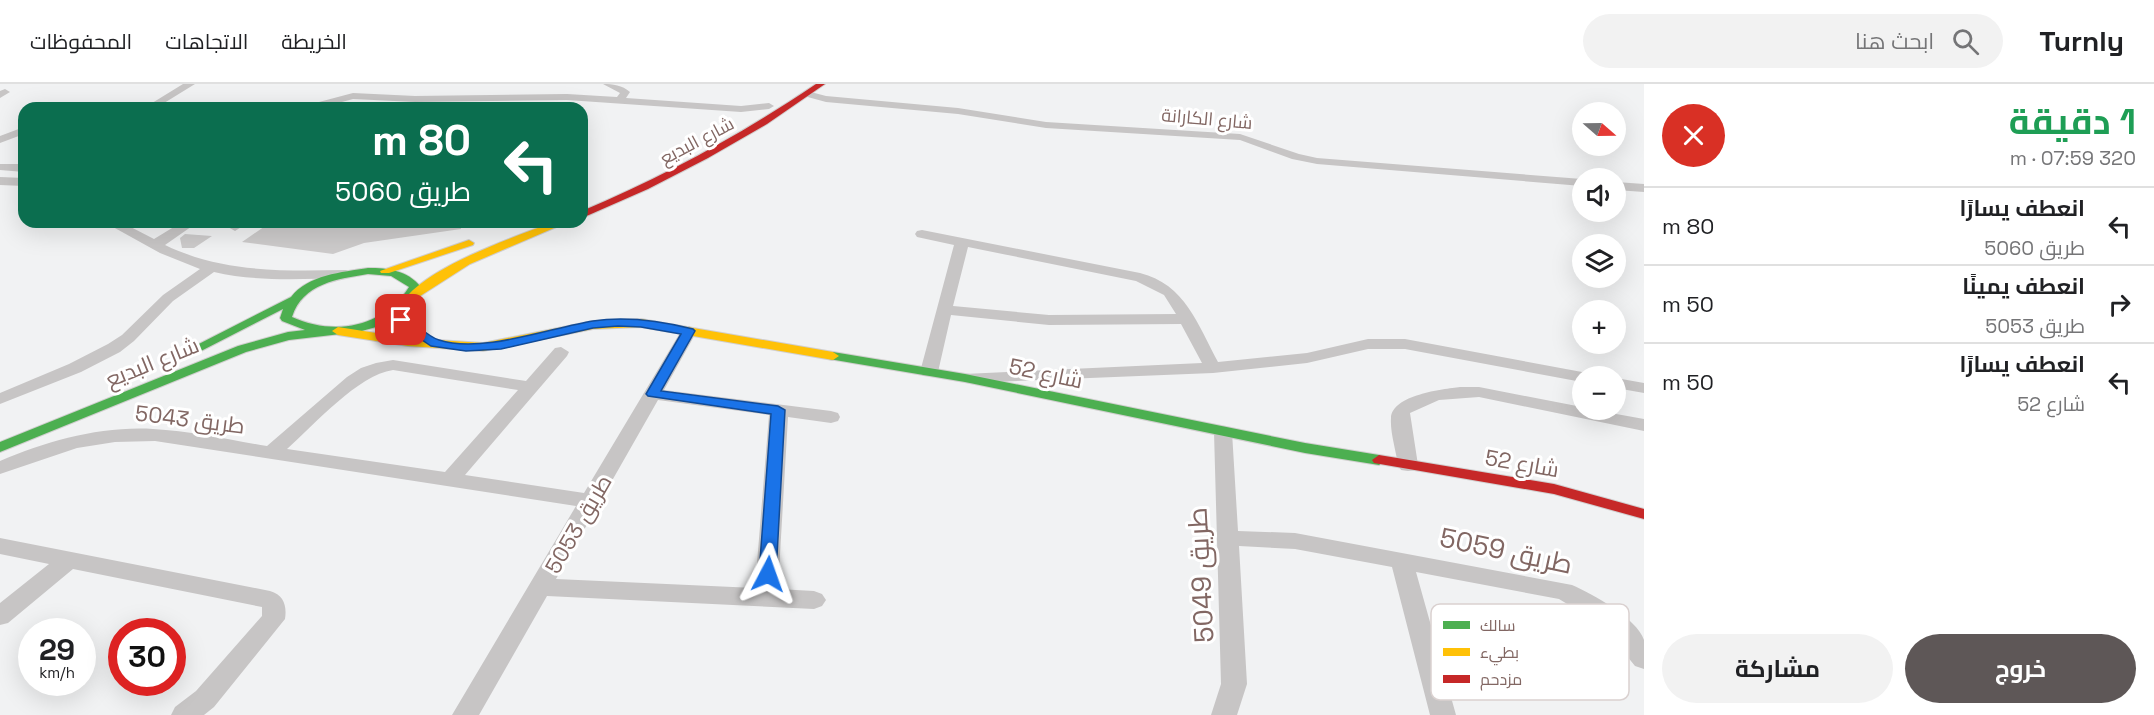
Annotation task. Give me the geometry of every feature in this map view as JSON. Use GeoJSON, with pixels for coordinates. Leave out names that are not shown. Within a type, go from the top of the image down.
{"type":"FeatureCollection","features":[{"type":"Feature","properties":{"kind":"main road","name":"شارع البديع"},"geometry":{"type":"LineString","coordinates":[[588,199],[651,173],[704,146],[746,113],[821,84]]}},
{"type":"Feature","properties":{"kind":"main road","name":"شارع البديع"},"geometry":{"type":"LineString","coordinates":[[588,213],[643,190],[711,156],[751,133],[802,93]]}},
{"type":"Feature","properties":{"kind":"main road"},"geometry":{"type":"LineString","coordinates":[[385,272],[511,228]]}},
{"type":"Feature","properties":{"kind":"main road"},"geometry":{"type":"LineString","coordinates":[[331,331],[369,324],[395,313],[428,283],[463,263],[548,228]]}},
{"type":"Feature","properties":{"kind":"main road","name":"شارع البديع"},"geometry":{"type":"LineString","coordinates":[[188,351],[228,334],[330,279],[351,273],[385,272]]}},
{"type":"Feature","properties":{"kind":"main road"},"geometry":{"type":"LineString","coordinates":[[385,272],[400,274],[410,280],[415,287],[414,296]]}},
{"type":"Feature","properties":{"kind":"main road","name":"شارع 52"},"geometry":{"type":"LineString","coordinates":[[294,298],[285,309],[286,318],[293,325],[307,330],[466,347],[501,345],[593,325],[618,322],[641,323],[965,378],[1223,432],[1554,489],[1644,514]]}},
{"type":"Feature","properties":{"kind":"main road","name":"شارع 52"},"geometry":{"type":"LineString","coordinates":[[395,313],[408,326],[435,344]]}},
{"type":"Feature","properties":{"kind":"main road","name":"شارع البديع"},"geometry":{"type":"LineString","coordinates":[[0,447],[242,349],[288,336],[331,331]]}},
{"type":"Feature","properties":{"kind":"street"},"geometry":{"type":"LineString","coordinates":[[159,102],[190,84]]}},
{"type":"Feature","properties":{"kind":"street"},"geometry":{"type":"LineString","coordinates":[[608,84],[625,92],[620,100]]}},
{"type":"Feature","properties":{"kind":"street"},"geometry":{"type":"LineString","coordinates":[[330,102],[353,96],[369,88]]}},
{"type":"Feature","properties":{"kind":"street","name":"شارع الكارانة"},"geometry":{"type":"LineString","coordinates":[[802,93],[826,99],[969,112],[1046,125],[1240,137],[1310,160],[1572,182]]}},
{"type":"Feature","properties":{"kind":"street"},"geometry":{"type":"LineString","coordinates":[[353,96],[620,100],[746,113]]}},
{"type":"Feature","properties":{"kind":"street"},"geometry":{"type":"LineString","coordinates":[[372,102],[378,98]]}},
{"type":"Feature","properties":{"kind":"street"},"geometry":{"type":"LineString","coordinates":[[0,141],[18,133]]}},
{"type":"Feature","properties":{"kind":"street"},"geometry":{"type":"LineString","coordinates":[[0,141],[18,142]]}},
{"type":"Feature","properties":{"kind":"street"},"geometry":{"type":"LineString","coordinates":[[2,167],[18,160]]}},
{"type":"Feature","properties":{"kind":"street"},"geometry":{"type":"LineString","coordinates":[[2,167],[18,168]]}},
{"type":"Feature","properties":{"kind":"street"},"geometry":{"type":"LineString","coordinates":[[0,181],[18,182]]}},
{"type":"Feature","properties":{"kind":"street"},"geometry":{"type":"LineString","coordinates":[[1626,187],[1644,188]]}},
{"type":"Feature","properties":{"kind":"street"},"geometry":{"type":"LineString","coordinates":[[122,228],[179,256],[212,267],[260,274],[351,273]]}},
{"type":"Feature","properties":{"kind":"street"},"geometry":{"type":"LineString","coordinates":[[155,245],[182,228]]}},
{"type":"Feature","properties":{"kind":"street"},"geometry":{"type":"LineString","coordinates":[[922,234],[1140,277],[1169,292],[1213,368]]}},
{"type":"Feature","properties":{"kind":"street"},"geometry":{"type":"LineString","coordinates":[[929,372],[962,242]]}},
{"type":"Feature","properties":{"kind":"street"},"geometry":{"type":"LineString","coordinates":[[0,399],[75,368],[114,348],[128,338],[168,298],[212,267]]}},
{"type":"Feature","properties":{"kind":"street"},"geometry":{"type":"LineString","coordinates":[[260,274],[275,280],[294,298]]}},
{"type":"Feature","properties":{"kind":"street"},"geometry":{"type":"LineString","coordinates":[[943,310],[1049,320],[1185,319]]}},
{"type":"Feature","properties":{"kind":"street","name":"طريق 5053"},"geometry":{"type":"LineString","coordinates":[[465,715],[542,587],[689,331]]}},
{"type":"Feature","properties":{"kind":"street"},"geometry":{"type":"LineString","coordinates":[[965,378],[1213,368],[1307,358],[1350,347],[1385,343],[1405,344],[1572,375]]}},
{"type":"Feature","properties":{"kind":"street"},"geometry":{"type":"LineString","coordinates":[[450,480],[561,352]]}},
{"type":"Feature","properties":{"kind":"street","name":"طريق 5043"},"geometry":{"type":"LineString","coordinates":[[271,453],[353,381],[363,373],[378,367],[393,365],[531,387]]}},
{"type":"Feature","properties":{"kind":"street"},"geometry":{"type":"LineString","coordinates":[[1626,385],[1644,388]]}},
{"type":"Feature","properties":{"kind":"street"},"geometry":{"type":"LineString","coordinates":[[1408,465],[1400,417],[1402,411],[1414,404],[1458,391],[1479,392],[1644,424]]}},
{"type":"Feature","properties":{"kind":"street"},"geometry":{"type":"LineString","coordinates":[[652,394],[831,417]]}},
{"type":"Feature","properties":{"kind":"street"},"geometry":{"type":"LineString","coordinates":[[766,598],[778,410]]}},
{"type":"Feature","properties":{"kind":"street","name":"طريق 5049"},"geometry":{"type":"LineString","coordinates":[[1223,432],[1233,684],[1224,715]]}},
{"type":"Feature","properties":{"kind":"street","name":"طريق 5043"},"geometry":{"type":"LineString","coordinates":[[0,468],[49,449],[78,441],[133,434],[590,501]]}},
{"type":"Feature","properties":{"kind":"street","name":"طريق 5059"},"geometry":{"type":"LineString","coordinates":[[1228,538],[1295,541],[1401,560],[1564,591],[1592,604]]}},
{"type":"Feature","properties":{"kind":"street"},"geometry":{"type":"LineString","coordinates":[[0,546],[270,600],[275,608],[273,619],[205,699],[184,715]]}},
{"type":"Feature","properties":{"kind":"street"},"geometry":{"type":"LineString","coordinates":[[1401,560],[1431,671]]}},
{"type":"Feature","properties":{"kind":"street"},"geometry":{"type":"LineString","coordinates":[[0,616],[68,561]]}},
{"type":"Feature","properties":{"kind":"street"},"geometry":{"type":"LineString","coordinates":[[542,587],[814,600]]}},
{"type":"Feature","properties":{"kind":"street","name":"طريق 5059"},"geometry":{"type":"LineString","coordinates":[[1629,638],[1644,659]]}},
{"type":"Feature","properties":{"kind":"street"},"geometry":{"type":"LineString","coordinates":[[1439,700],[1443,715]]}},
{"type":"Feature","properties":{"kind":"building"},"geometry":{"type":"Polygon","coordinates":[[[262,228],[461,229],[364,243],[333,254],[242,242],[262,228]]]}},
{"type":"Feature","properties":{"kind":"building"},"geometry":{"type":"Polygon","coordinates":[[[185,234],[212,236],[194,248],[182,248],[180,238],[185,234]]]}},
{"type":"Feature","properties":{"kind":"traffic: fast"},"geometry":{"type":"LineString","coordinates":[[368,271],[400,275],[415,287],[405,302],[392,314],[358,329],[320,330],[302,326],[286,318],[290,306],[306,288],[330,278],[368,271]]}},
{"type":"Feature","properties":{"kind":"traffic: fast"},"geometry":{"type":"LineString","coordinates":[[197,348],[291,300]]}},
{"type":"Feature","properties":{"kind":"traffic: fast"},"geometry":{"type":"LineString","coordinates":[[0,447],[242,349],[288,336],[325,331]]}},
{"type":"Feature","properties":{"kind":"traffic: fast"},"geometry":{"type":"LineString","coordinates":[[833,356],[965,378],[1305,448],[1379,460]]}},
{"type":"Feature","properties":{"kind":"traffic: slow"},"geometry":{"type":"LineString","coordinates":[[413,296],[466,262],[548,228]]}},
{"type":"Feature","properties":{"kind":"traffic: slow"},"geometry":{"type":"LineString","coordinates":[[385,271],[469,243]]}},
{"type":"Feature","properties":{"kind":"traffic: slow"},"geometry":{"type":"LineString","coordinates":[[338,331],[408,342],[483,347],[593,325],[641,323],[833,356]]}},
{"type":"Feature","properties":{"kind":"traffic: jam"},"geometry":{"type":"LineString","coordinates":[[588,212],[645,187],[735,140],[821,84]]}},
{"type":"Feature","properties":{"kind":"traffic: jam"},"geometry":{"type":"LineString","coordinates":[[1379,460],[1554,489],[1644,514]]}},
{"type":"Feature","properties":{"kind":"route"},"geometry":{"type":"LineString","coordinates":[[401,320],[435,344],[466,347],[501,345],[593,325],[618,322],[641,323],[689,331],[652,394],[778,410],[768,574]]}}]}
